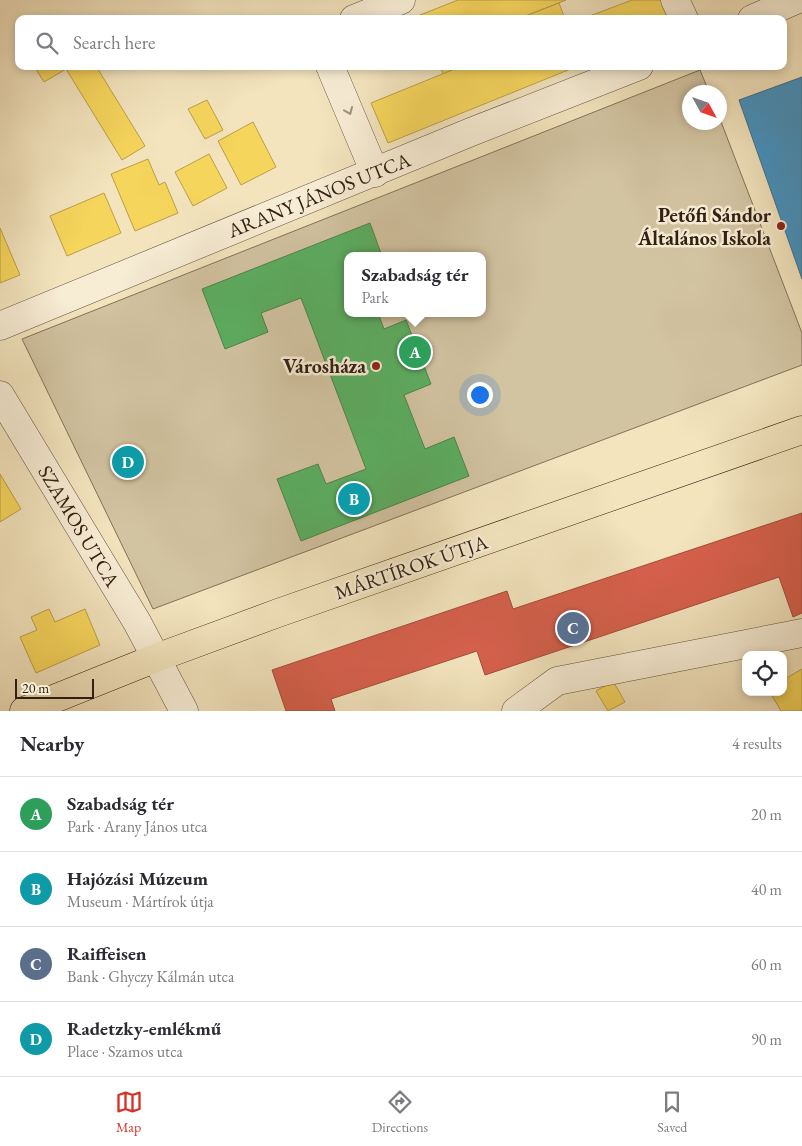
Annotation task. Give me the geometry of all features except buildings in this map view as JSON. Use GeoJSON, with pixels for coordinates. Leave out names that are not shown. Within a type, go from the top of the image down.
{"type":"FeatureCollection","features":[{"type":"Feature","properties":{"kind":"main road","name":"MÁRTÍROK ÚTJA"},"geometry":{"type":"LineString","coordinates":[[24,711],[156,658],[802,430]]}},
{"type":"Feature","properties":{"kind":"street"},"geometry":{"type":"LineString","coordinates":[[364,15],[401,0]]}},
{"type":"Feature","properties":{"kind":"street"},"geometry":{"type":"LineString","coordinates":[[675,0],[682,15]]}},
{"type":"Feature","properties":{"kind":"street"},"geometry":{"type":"LineString","coordinates":[[761,15],[796,0]]}},
{"type":"Feature","properties":{"kind":"street"},"geometry":{"type":"LineString","coordinates":[[332,70],[375,173]]}},
{"type":"Feature","properties":{"kind":"street","name":"ARANY JÁNOS UTCA"},"geometry":{"type":"LineString","coordinates":[[0,326],[471,132],[629,70]]}},
{"type":"Feature","properties":{"kind":"street","name":"SZAMOS UTCA"},"geometry":{"type":"LineString","coordinates":[[0,395],[137,622],[184,711]]}},
{"type":"Feature","properties":{"kind":"street"},"geometry":{"type":"LineString","coordinates":[[516,711],[557,681],[802,634]]}},
{"type":"Feature","properties":{"kind":"shaded area"},"geometry":{"type":"Polygon","coordinates":[[[700,70],[706,85],[682,85],[682,130],[724,130],[802,333],[802,365],[153,609],[22,339],[700,70]]]}},
{"type":"Feature","properties":{"kind":"place","name":"Petőfi Sándor Általános Iskola"},"geometry":{"type":"Point","coordinates":[781,226]}},
{"type":"Feature","properties":{"kind":"place","name":"Szabadság tér"},"geometry":{"type":"Point","coordinates":[415,352]}},
{"type":"Feature","properties":{"kind":"place","name":"Városháza"},"geometry":{"type":"Point","coordinates":[376,366]}},
{"type":"Feature","properties":{"kind":"place","name":"Radetzky-emlékmű"},"geometry":{"type":"Point","coordinates":[128,462]}},
{"type":"Feature","properties":{"kind":"place","name":"Hajózási Múzeum"},"geometry":{"type":"Point","coordinates":[354,499]}},
{"type":"Feature","properties":{"kind":"place","name":"Raiffeisen"},"geometry":{"type":"Point","coordinates":[573,628]}}]}
